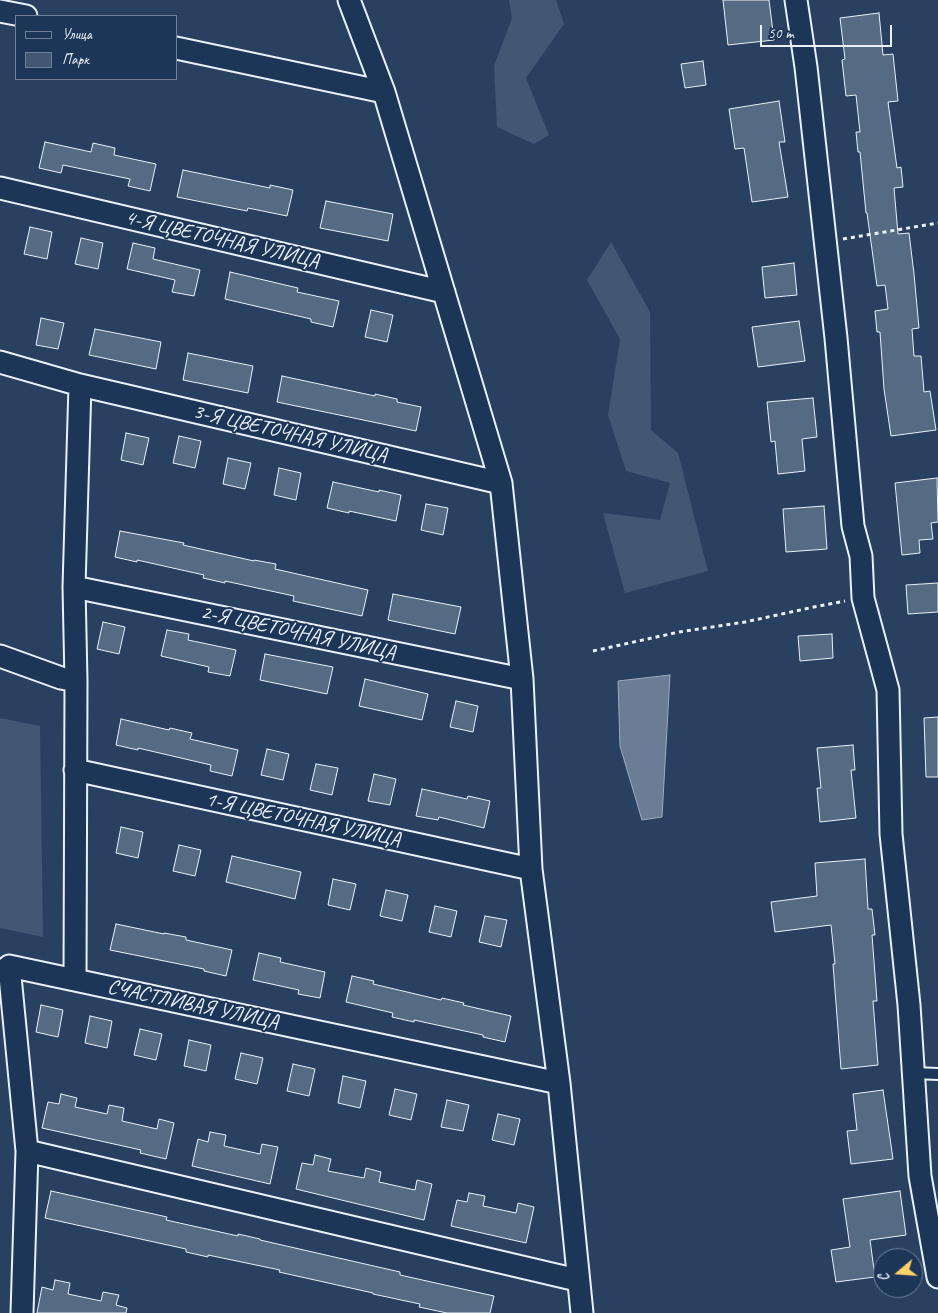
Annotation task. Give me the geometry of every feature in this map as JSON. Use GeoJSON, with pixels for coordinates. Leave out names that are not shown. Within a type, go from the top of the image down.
{"type":"FeatureCollection","features":[{"type":"Feature","properties":{"kind":"street"},"geometry":{"type":"LineString","coordinates":[[349,0],[384,92],[501,483],[522,680],[531,869],[559,1083],[577,1280],[582,1313]]}},
{"type":"Feature","properties":{"kind":"street"},"geometry":{"type":"LineString","coordinates":[[796,0],[806,67],[836,338],[853,526],[861,556],[863,598],[888,690],[891,834],[909,1005],[920,1176],[938,1277]]}},
{"type":"Feature","properties":{"kind":"street"},"geometry":{"type":"LineString","coordinates":[[0,11],[21,15]]}},
{"type":"Feature","properties":{"kind":"street"},"geometry":{"type":"LineString","coordinates":[[178,48],[384,92]]}},
{"type":"Feature","properties":{"kind":"street","name":"4-Я ЦВЕТОЧНАЯ УЛИЦА"},"geometry":{"type":"LineString","coordinates":[[0,188],[444,292]]}},
{"type":"Feature","properties":{"kind":"street","name":"3-Я ЦВЕТОЧНАЯ УЛИЦА"},"geometry":{"type":"LineString","coordinates":[[0,362],[80,385],[501,483]]}},
{"type":"Feature","properties":{"kind":"street"},"geometry":{"type":"LineString","coordinates":[[75,980],[76,681],[74,587],[80,385]]}},
{"type":"Feature","properties":{"kind":"street","name":"2-Я ЦВЕТОЧНАЯ УЛИЦА"},"geometry":{"type":"LineString","coordinates":[[74,587],[522,680]]}},
{"type":"Feature","properties":{"kind":"street"},"geometry":{"type":"LineString","coordinates":[[0,656],[61,678],[76,681]]}},
{"type":"Feature","properties":{"kind":"street","name":"1-Я ЦВЕТОЧНАЯ УЛИЦА"},"geometry":{"type":"LineString","coordinates":[[75,770],[531,869]]}},
{"type":"Feature","properties":{"kind":"street","name":"СЧАСТЛИВАЯ УЛИЦА"},"geometry":{"type":"LineString","coordinates":[[22,1313],[27,1151],[9,966],[559,1083]]}},
{"type":"Feature","properties":{"kind":"street"},"geometry":{"type":"LineString","coordinates":[[27,1151],[577,1280]]}},
{"type":"Feature","properties":{"kind":"lane"},"geometry":{"type":"LineString","coordinates":[[914,1073],[938,1074]]}},
{"type":"Feature","properties":{"kind":"path"},"geometry":{"type":"LineString","coordinates":[[825,242],[938,223]]}},
{"type":"Feature","properties":{"kind":"path"},"geometry":{"type":"LineString","coordinates":[[594,651],[679,632],[745,622],[814,606],[863,598]]}},
{"type":"Feature","properties":{"kind":"green space"},"geometry":{"type":"Polygon","coordinates":[[[509,0],[556,0],[564,24],[526,78],[549,135],[534,144],[497,127],[494,66],[512,18],[509,0]]]}},
{"type":"Feature","properties":{"kind":"green space"},"geometry":{"type":"Polygon","coordinates":[[[611,242],[650,312],[651,430],[678,453],[708,571],[625,593],[603,513],[660,520],[670,483],[626,471],[608,415],[620,339],[587,280],[611,242]]]}},
{"type":"Feature","properties":{"kind":"green space"},"geometry":{"type":"Polygon","coordinates":[[[0,718],[40,726],[43,937],[0,928],[0,718]]]}},
{"type":"Feature","properties":{"kind":"shaded area"},"geometry":{"type":"Polygon","coordinates":[[[670,675],[662,817],[642,820],[620,746],[618,681],[670,675]]]}},
{"type":"Feature","properties":{"kind":"building"},"geometry":{"type":"Polygon","coordinates":[[[723,0],[769,0],[774,40],[728,45],[723,0]]]}},
{"type":"Feature","properties":{"kind":"building"},"geometry":{"type":"Polygon","coordinates":[[[879,13],[883,55],[893,54],[898,101],[888,102],[897,168],[901,167],[903,187],[894,188],[898,234],[909,233],[914,274],[919,328],[912,329],[914,356],[921,356],[924,392],[930,391],[936,430],[891,436],[884,389],[880,332],[877,332],[875,311],[888,309],[885,285],[877,286],[866,213],[860,152],[858,152],[856,132],[860,132],[856,95],[846,96],[842,60],[845,59],[840,18],[879,13]]]}},
{"type":"Feature","properties":{"kind":"building"},"geometry":{"type":"Polygon","coordinates":[[[703,61],[706,85],[685,88],[681,64],[703,61]]]}},
{"type":"Feature","properties":{"kind":"building"},"geometry":{"type":"Polygon","coordinates":[[[779,101],[785,142],[779,142],[788,197],[752,202],[744,148],[735,149],[729,109],[779,101]]]}},
{"type":"Feature","properties":{"kind":"building"},"geometry":{"type":"Polygon","coordinates":[[[45,142],[91,152],[93,143],[115,148],[114,155],[156,164],[150,191],[128,186],[130,179],[63,165],[61,173],[39,168],[45,142]]]}},
{"type":"Feature","properties":{"kind":"building"},"geometry":{"type":"Polygon","coordinates":[[[183,170],[270,188],[270,185],[293,190],[287,216],[248,208],[247,211],[177,197],[183,170]]]}},
{"type":"Feature","properties":{"kind":"building"},"geometry":{"type":"Polygon","coordinates":[[[326,201],[393,214],[388,241],[320,228],[326,201]]]}},
{"type":"Feature","properties":{"kind":"building"},"geometry":{"type":"Polygon","coordinates":[[[30,227],[52,232],[47,259],[24,254],[30,227]]]}},
{"type":"Feature","properties":{"kind":"building"},"geometry":{"type":"Polygon","coordinates":[[[81,238],[103,243],[98,269],[75,264],[81,238]]]}},
{"type":"Feature","properties":{"kind":"building"},"geometry":{"type":"Polygon","coordinates":[[[133,243],[155,248],[153,259],[200,270],[194,296],[172,292],[175,280],[127,269],[133,243]]]}},
{"type":"Feature","properties":{"kind":"building"},"geometry":{"type":"Polygon","coordinates":[[[794,263],[797,295],[765,298],[762,267],[794,263]]]}},
{"type":"Feature","properties":{"kind":"building"},"geometry":{"type":"Polygon","coordinates":[[[230,272],[298,288],[297,292],[339,301],[333,327],[311,322],[311,319],[225,299],[230,272]]]}},
{"type":"Feature","properties":{"kind":"building"},"geometry":{"type":"Polygon","coordinates":[[[371,310],[393,315],[387,342],[365,337],[371,310]]]}},
{"type":"Feature","properties":{"kind":"building"},"geometry":{"type":"Polygon","coordinates":[[[41,318],[64,323],[58,349],[36,345],[41,318]]]}},
{"type":"Feature","properties":{"kind":"building"},"geometry":{"type":"Polygon","coordinates":[[[799,321],[805,361],[758,367],[752,327],[799,321]]]}},
{"type":"Feature","properties":{"kind":"building"},"geometry":{"type":"Polygon","coordinates":[[[95,329],[161,342],[156,369],[89,355],[95,329]]]}},
{"type":"Feature","properties":{"kind":"building"},"geometry":{"type":"Polygon","coordinates":[[[188,353],[253,366],[248,393],[183,380],[188,353]]]}},
{"type":"Feature","properties":{"kind":"building"},"geometry":{"type":"Polygon","coordinates":[[[282,376],[375,396],[375,394],[397,399],[397,402],[421,407],[416,431],[277,402],[282,376]]]}},
{"type":"Feature","properties":{"kind":"building"},"geometry":{"type":"Polygon","coordinates":[[[813,398],[817,437],[802,439],[805,471],[778,474],[775,441],[771,442],[767,402],[813,398]]]}},
{"type":"Feature","properties":{"kind":"building"},"geometry":{"type":"Polygon","coordinates":[[[126,433],[149,438],[143,465],[121,460],[126,433]]]}},
{"type":"Feature","properties":{"kind":"building"},"geometry":{"type":"Polygon","coordinates":[[[179,436],[201,441],[195,468],[173,463],[179,436]]]}},
{"type":"Feature","properties":{"kind":"building"},"geometry":{"type":"Polygon","coordinates":[[[228,458],[251,463],[245,489],[223,484],[228,458]]]}},
{"type":"Feature","properties":{"kind":"building"},"geometry":{"type":"Polygon","coordinates":[[[279,468],[301,473],[296,500],[274,495],[279,468]]]}},
{"type":"Feature","properties":{"kind":"building"},"geometry":{"type":"Polygon","coordinates":[[[937,478],[938,522],[931,523],[933,539],[919,540],[920,553],[902,555],[895,483],[937,478]]]}},
{"type":"Feature","properties":{"kind":"building"},"geometry":{"type":"Polygon","coordinates":[[[333,482],[401,495],[396,521],[327,508],[333,482]]]}},
{"type":"Feature","properties":{"kind":"building"},"geometry":{"type":"Polygon","coordinates":[[[426,504],[448,508],[443,535],[421,530],[426,504]]]}},
{"type":"Feature","properties":{"kind":"building"},"geometry":{"type":"Polygon","coordinates":[[[824,506],[827,549],[786,552],[783,509],[824,506]]]}},
{"type":"Feature","properties":{"kind":"building"},"geometry":{"type":"Polygon","coordinates":[[[120,531],[184,543],[183,545],[254,561],[276,564],[275,569],[368,590],[362,616],[293,601],[294,596],[225,581],[225,583],[203,578],[204,575],[115,557],[120,531]]]}},
{"type":"Feature","properties":{"kind":"building"},"geometry":{"type":"Polygon","coordinates":[[[938,583],[938,612],[908,614],[906,585],[938,583]]]}},
{"type":"Feature","properties":{"kind":"building"},"geometry":{"type":"Polygon","coordinates":[[[393,594],[461,607],[455,634],[388,620],[393,594]]]}},
{"type":"Feature","properties":{"kind":"building"},"geometry":{"type":"Polygon","coordinates":[[[103,622],[125,627],[119,654],[97,649],[103,622]]]}},
{"type":"Feature","properties":{"kind":"building"},"geometry":{"type":"Polygon","coordinates":[[[167,630],[189,634],[188,640],[236,650],[230,676],[208,672],[209,667],[161,656],[167,630]]]}},
{"type":"Feature","properties":{"kind":"building"},"geometry":{"type":"Polygon","coordinates":[[[832,634],[833,658],[800,661],[798,636],[832,634]]]}},
{"type":"Feature","properties":{"kind":"building"},"geometry":{"type":"Polygon","coordinates":[[[265,654],[333,667],[327,694],[260,680],[265,654]]]}},
{"type":"Feature","properties":{"kind":"building"},"geometry":{"type":"Polygon","coordinates":[[[365,679],[428,694],[422,720],[359,706],[365,679]]]}},
{"type":"Feature","properties":{"kind":"building"},"geometry":{"type":"Polygon","coordinates":[[[456,701],[478,706],[473,732],[450,727],[456,701]]]}},
{"type":"Feature","properties":{"kind":"building"},"geometry":{"type":"Polygon","coordinates":[[[938,717],[938,777],[926,777],[924,718],[938,717]]]}},
{"type":"Feature","properties":{"kind":"building"},"geometry":{"type":"Polygon","coordinates":[[[121,719],[169,730],[170,728],[192,733],[190,739],[238,750],[232,776],[210,771],[211,765],[138,748],[138,750],[116,745],[121,719]]]}},
{"type":"Feature","properties":{"kind":"building"},"geometry":{"type":"Polygon","coordinates":[[[853,745],[855,770],[851,770],[856,818],[820,822],[817,788],[821,788],[817,748],[853,745]]]}},
{"type":"Feature","properties":{"kind":"building"},"geometry":{"type":"Polygon","coordinates":[[[267,749],[289,754],[283,780],[261,775],[267,749]]]}},
{"type":"Feature","properties":{"kind":"building"},"geometry":{"type":"Polygon","coordinates":[[[316,764],[338,768],[332,795],[310,790],[316,764]]]}},
{"type":"Feature","properties":{"kind":"building"},"geometry":{"type":"Polygon","coordinates":[[[374,774],[396,779],[390,805],[368,801],[374,774]]]}},
{"type":"Feature","properties":{"kind":"building"},"geometry":{"type":"Polygon","coordinates":[[[422,789],[467,799],[468,796],[490,801],[484,828],[439,817],[438,820],[416,816],[422,789]]]}},
{"type":"Feature","properties":{"kind":"building"},"geometry":{"type":"Polygon","coordinates":[[[121,827],[143,832],[138,858],[116,853],[121,827]]]}},
{"type":"Feature","properties":{"kind":"building"},"geometry":{"type":"Polygon","coordinates":[[[179,845],[201,850],[195,876],[173,871],[179,845]]]}},
{"type":"Feature","properties":{"kind":"building"},"geometry":{"type":"Polygon","coordinates":[[[232,856],[301,872],[295,899],[226,882],[232,856]]]}},
{"type":"Feature","properties":{"kind":"building"},"geometry":{"type":"Polygon","coordinates":[[[865,859],[868,909],[872,909],[875,935],[872,935],[877,1001],[873,1001],[878,1065],[841,1069],[831,925],[775,932],[771,902],[817,896],[815,863],[865,859]]]}},
{"type":"Feature","properties":{"kind":"building"},"geometry":{"type":"Polygon","coordinates":[[[333,879],[356,884],[350,910],[328,905],[333,879]]]}},
{"type":"Feature","properties":{"kind":"building"},"geometry":{"type":"Polygon","coordinates":[[[386,890],[408,895],[402,921],[380,916],[386,890]]]}},
{"type":"Feature","properties":{"kind":"building"},"geometry":{"type":"Polygon","coordinates":[[[435,906],[457,911],[451,937],[429,932],[435,906]]]}},
{"type":"Feature","properties":{"kind":"building"},"geometry":{"type":"Polygon","coordinates":[[[485,916],[507,920],[501,947],[479,942],[485,916]]]}},
{"type":"Feature","properties":{"kind":"building"},"geometry":{"type":"Polygon","coordinates":[[[116,924],[186,937],[186,940],[232,950],[226,976],[204,971],[204,969],[110,950],[116,924]]]}},
{"type":"Feature","properties":{"kind":"building"},"geometry":{"type":"Polygon","coordinates":[[[259,953],[281,958],[280,962],[325,972],[320,998],[298,994],[299,990],[253,980],[259,953]]]}},
{"type":"Feature","properties":{"kind":"building"},"geometry":{"type":"Polygon","coordinates":[[[352,976],[374,981],[373,984],[441,1000],[442,998],[464,1003],[463,1005],[511,1016],[505,1042],[483,1037],[483,1035],[392,1017],[393,1013],[346,1002],[352,976]]]}},
{"type":"Feature","properties":{"kind":"building"},"geometry":{"type":"Polygon","coordinates":[[[41,1005],[63,1010],[58,1037],[36,1032],[41,1005]]]}},
{"type":"Feature","properties":{"kind":"building"},"geometry":{"type":"Polygon","coordinates":[[[90,1016],[112,1021],[107,1048],[85,1043],[90,1016]]]}},
{"type":"Feature","properties":{"kind":"building"},"geometry":{"type":"Polygon","coordinates":[[[140,1029],[162,1034],[156,1060],[134,1055],[140,1029]]]}},
{"type":"Feature","properties":{"kind":"building"},"geometry":{"type":"Polygon","coordinates":[[[189,1040],[211,1045],[206,1071],[184,1066],[189,1040]]]}},
{"type":"Feature","properties":{"kind":"building"},"geometry":{"type":"Polygon","coordinates":[[[241,1053],[263,1058],[257,1084],[235,1079],[241,1053]]]}},
{"type":"Feature","properties":{"kind":"building"},"geometry":{"type":"Polygon","coordinates":[[[293,1064],[315,1069],[309,1096],[287,1091],[293,1064]]]}},
{"type":"Feature","properties":{"kind":"building"},"geometry":{"type":"Polygon","coordinates":[[[343,1076],[366,1081],[360,1108],[338,1103],[343,1076]]]}},
{"type":"Feature","properties":{"kind":"building"},"geometry":{"type":"Polygon","coordinates":[[[395,1089],[417,1094],[411,1120],[389,1115],[395,1089]]]}},
{"type":"Feature","properties":{"kind":"building"},"geometry":{"type":"Polygon","coordinates":[[[883,1090],[893,1159],[851,1164],[847,1131],[857,1130],[853,1094],[883,1090]]]}},
{"type":"Feature","properties":{"kind":"building"},"geometry":{"type":"Polygon","coordinates":[[[61,1094],[77,1098],[75,1107],[107,1114],[109,1105],[124,1108],[122,1121],[157,1129],[159,1119],[174,1123],[166,1159],[140,1153],[141,1150],[42,1128],[48,1102],[59,1104],[61,1094]]]}},
{"type":"Feature","properties":{"kind":"building"},"geometry":{"type":"Polygon","coordinates":[[[447,1100],[469,1105],[463,1131],[441,1127],[447,1100]]]}},
{"type":"Feature","properties":{"kind":"building"},"geometry":{"type":"Polygon","coordinates":[[[498,1114],[520,1119],[514,1145],[492,1140],[498,1114]]]}},
{"type":"Feature","properties":{"kind":"building"},"geometry":{"type":"Polygon","coordinates":[[[210,1132],[226,1135],[224,1146],[260,1154],[262,1144],[278,1147],[270,1184],[192,1166],[198,1139],[208,1142],[210,1132]]]}},
{"type":"Feature","properties":{"kind":"building"},"geometry":{"type":"Polygon","coordinates":[[[315,1155],[331,1159],[328,1171],[364,1178],[366,1168],[381,1172],[379,1182],[415,1190],[417,1180],[432,1184],[424,1220],[296,1189],[302,1163],[313,1165],[315,1155]]]}},
{"type":"Feature","properties":{"kind":"building"},"geometry":{"type":"Polygon","coordinates":[[[51,1191],[167,1217],[166,1220],[260,1239],[400,1272],[400,1275],[494,1296],[490,1313],[447,1313],[419,1307],[420,1304],[279,1272],[280,1270],[208,1255],[208,1257],[186,1252],[186,1249],[45,1218],[51,1191]]]}},
{"type":"Feature","properties":{"kind":"building"},"geometry":{"type":"Polygon","coordinates":[[[900,1191],[906,1235],[870,1240],[873,1277],[836,1282],[831,1250],[850,1247],[843,1199],[900,1191]]]}},
{"type":"Feature","properties":{"kind":"building"},"geometry":{"type":"Polygon","coordinates":[[[469,1193],[485,1196],[483,1206],[516,1213],[518,1203],[534,1207],[526,1243],[451,1226],[457,1200],[467,1202],[469,1193]]]}},
{"type":"Feature","properties":{"kind":"building"},"geometry":{"type":"Polygon","coordinates":[[[55,1280],[70,1283],[68,1294],[101,1301],[103,1292],[119,1295],[116,1305],[127,1308],[126,1313],[37,1313],[42,1287],[53,1290],[55,1280]]]}}]}
